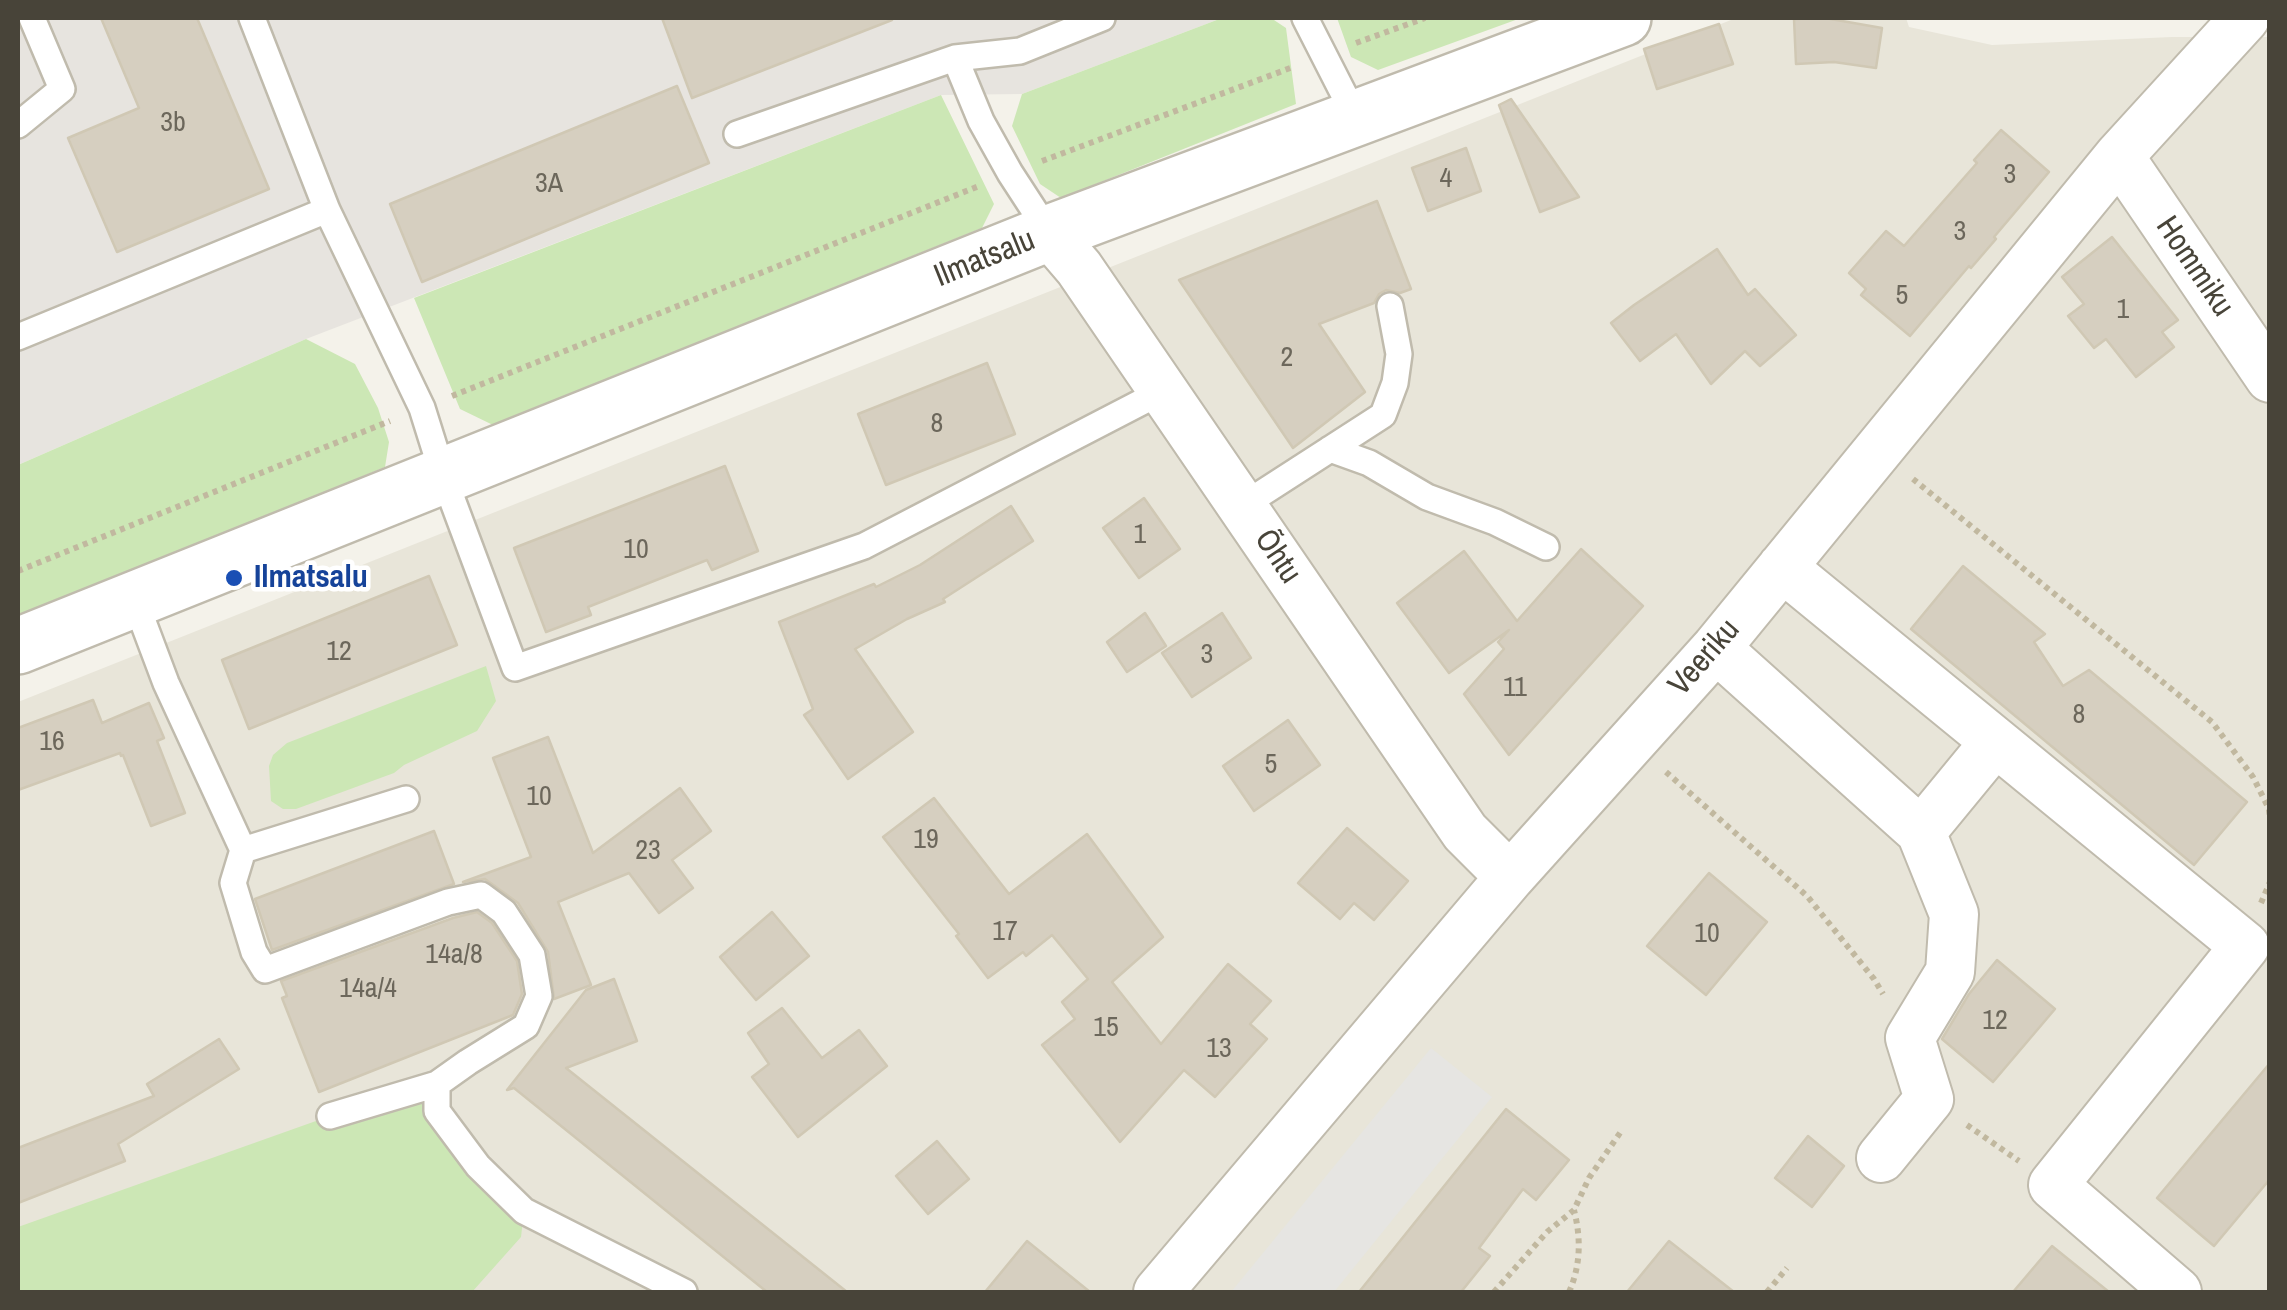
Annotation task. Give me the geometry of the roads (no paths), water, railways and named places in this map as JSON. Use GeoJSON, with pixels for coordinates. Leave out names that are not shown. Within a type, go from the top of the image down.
{"type":"FeatureCollection","features":[{"type":"Feature","properties":{"kind":"street","name":"Ilmatsalu"},"geometry":{"type":"LineString","coordinates":[[18,646],[1049,233],[1622,18]]}},
{"type":"Feature","properties":{"kind":"street","name":"Veeriku"},"geometry":{"type":"LineString","coordinates":[[1158,1292],[1510,877],[1716,648],[2118,156],[2245,18]]}},
{"type":"Feature","properties":{"kind":"street","name":"Hommiku"},"geometry":{"type":"LineString","coordinates":[[2118,156],[2270,378]]}},
{"type":"Feature","properties":{"kind":"street","name":"Õhtu"},"geometry":{"type":"LineString","coordinates":[[1049,233],[1079,268],[1465,832],[1510,877]]}},
{"type":"Feature","properties":{"kind":"street"},"geometry":{"type":"LineString","coordinates":[[1782,567],[2245,946],[2053,1185],[2176,1292]]}},
{"type":"Feature","properties":{"kind":"street"},"geometry":{"type":"LineString","coordinates":[[1716,648],[1921,832],[1954,914],[1950,972],[1910,1038],[1930,1099],[1880,1158]]}},
{"type":"Feature","properties":{"kind":"street"},"geometry":{"type":"LineString","coordinates":[[1921,832],[1995,742]]}},
{"type":"Feature","properties":{"kind":"lane"},"geometry":{"type":"LineString","coordinates":[[18,125],[62,90],[32,18]]}},
{"type":"Feature","properties":{"kind":"lane"},"geometry":{"type":"LineString","coordinates":[[252,18],[327,210],[422,408],[515,668],[864,546],[1162,391]]}},
{"type":"Feature","properties":{"kind":"lane"},"geometry":{"type":"LineString","coordinates":[[738,134],[955,58],[1020,50],[1102,18]]}},
{"type":"Feature","properties":{"kind":"lane"},"geometry":{"type":"LineString","coordinates":[[1305,18],[1356,118]]}},
{"type":"Feature","properties":{"kind":"lane"},"geometry":{"type":"LineString","coordinates":[[955,58],[982,121],[1049,233]]}},
{"type":"Feature","properties":{"kind":"lane"},"geometry":{"type":"LineString","coordinates":[[18,337],[327,210]]}},
{"type":"Feature","properties":{"kind":"lane"},"geometry":{"type":"LineString","coordinates":[[1242,506],[1383,415],[1395,383],[1399,354],[1390,306]]}},
{"type":"Feature","properties":{"kind":"lane"},"geometry":{"type":"LineString","coordinates":[[1330,449],[1370,463],[1427,497],[1495,522],[1546,547]]}},
{"type":"Feature","properties":{"kind":"lane"},"geometry":{"type":"LineString","coordinates":[[134,598],[166,683],[243,850],[233,883],[254,952],[266,970],[448,902],[481,895],[504,912],[532,956],[539,996],[526,1026],[437,1084],[330,1116]]}},
{"type":"Feature","properties":{"kind":"lane"},"geometry":{"type":"LineString","coordinates":[[243,850],[406,799]]}},
{"type":"Feature","properties":{"kind":"lane"},"geometry":{"type":"LineString","coordinates":[[437,1084],[437,1110],[478,1166],[524,1211],[684,1292]]}},
{"type":"Feature","properties":{"kind":"place","name":"Ilmatsalu"},"geometry":{"type":"Point","coordinates":[234,578]}}]}
